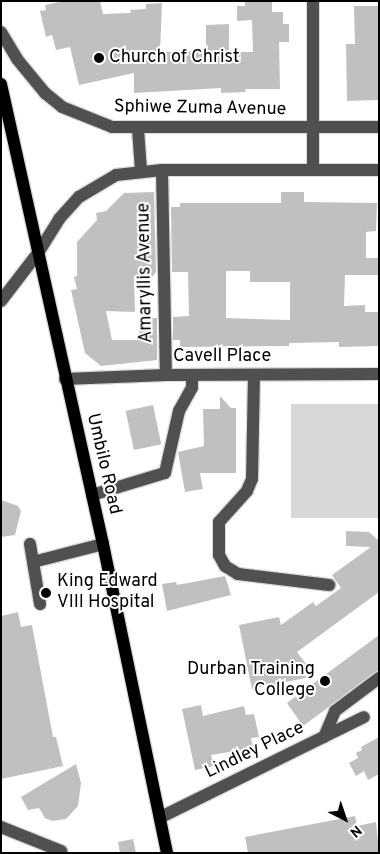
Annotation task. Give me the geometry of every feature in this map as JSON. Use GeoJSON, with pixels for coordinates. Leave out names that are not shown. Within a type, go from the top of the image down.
{"type":"FeatureCollection","features":[{"type":"Feature","properties":{"kind":"main road","name":"Umbilo Road"},"geometry":{"type":"LineString","coordinates":[[2,91],[103,544],[167,853]]}},
{"type":"Feature","properties":{"kind":"street"},"geometry":{"type":"LineString","coordinates":[[313,1],[313,170]]}},
{"type":"Feature","properties":{"kind":"street","name":"Sphiwe Zuma Avenue"},"geometry":{"type":"LineString","coordinates":[[1,32],[34,80],[62,107],[98,124],[138,129],[379,127]]}},
{"type":"Feature","properties":{"kind":"street"},"geometry":{"type":"LineString","coordinates":[[138,129],[141,171]]}},
{"type":"Feature","properties":{"kind":"street"},"geometry":{"type":"LineString","coordinates":[[1,301],[38,253],[59,219],[78,197],[116,175],[162,170],[379,170]]}},
{"type":"Feature","properties":{"kind":"street","name":"Amaryllis Avenue"},"geometry":{"type":"LineString","coordinates":[[162,170],[166,375]]}},
{"type":"Feature","properties":{"kind":"street","name":"Cavell Place"},"geometry":{"type":"LineString","coordinates":[[65,379],[166,375],[379,374]]}},
{"type":"Feature","properties":{"kind":"street"},"geometry":{"type":"LineString","coordinates":[[92,494],[165,473],[179,411],[192,388],[192,375]]}},
{"type":"Feature","properties":{"kind":"street"},"geometry":{"type":"LineString","coordinates":[[254,375],[252,479],[247,492],[219,522],[219,555],[225,566],[238,574],[328,585]]}},
{"type":"Feature","properties":{"kind":"street"},"geometry":{"type":"LineString","coordinates":[[30,544],[40,604]]}},
{"type":"Feature","properties":{"kind":"street"},"geometry":{"type":"LineString","coordinates":[[33,562],[103,544]]}},
{"type":"Feature","properties":{"kind":"street"},"geometry":{"type":"LineString","coordinates":[[324,737],[335,711],[379,678]]}},
{"type":"Feature","properties":{"kind":"street","name":"Lindley Place"},"geometry":{"type":"LineString","coordinates":[[161,817],[364,716]]}},
{"type":"Feature","properties":{"kind":"street"},"geometry":{"type":"LineString","coordinates":[[1,827],[60,851]]}},
{"type":"Feature","properties":{"kind":"shaded area"},"geometry":{"type":"Polygon","coordinates":[[[291,404],[379,404],[379,518],[291,518],[291,404]]]}},
{"type":"Feature","properties":{"kind":"building"},"geometry":{"type":"Polygon","coordinates":[[[64,1],[100,1],[103,14],[131,13],[130,10],[146,9],[146,4],[162,3],[160,52],[206,51],[206,25],[229,24],[229,52],[253,52],[252,20],[237,21],[237,6],[245,6],[245,1],[272,1],[272,12],[283,12],[283,24],[289,24],[289,42],[279,42],[280,89],[245,89],[246,92],[221,93],[221,88],[134,93],[134,73],[79,85],[70,47],[56,50],[52,35],[46,37],[40,11],[46,10],[45,5],[64,1]]]}},
{"type":"Feature","properties":{"kind":"building"},"geometry":{"type":"Polygon","coordinates":[[[354,6],[379,6],[379,100],[347,101],[346,44],[355,44],[354,6]]]}},
{"type":"Feature","properties":{"kind":"building"},"geometry":{"type":"Polygon","coordinates":[[[154,192],[156,272],[153,276],[134,276],[135,312],[106,311],[112,340],[139,340],[139,318],[157,318],[157,360],[101,366],[85,353],[71,290],[77,289],[74,277],[77,276],[77,242],[97,220],[96,213],[106,211],[124,193],[154,192]]]}},
{"type":"Feature","properties":{"kind":"building"},"geometry":{"type":"Polygon","coordinates":[[[281,192],[304,192],[304,202],[377,203],[376,231],[366,232],[366,258],[379,258],[379,275],[345,275],[344,306],[365,305],[365,312],[379,312],[379,346],[339,347],[339,342],[289,343],[289,346],[180,347],[180,340],[173,340],[173,317],[189,316],[188,272],[172,272],[171,207],[180,207],[180,203],[281,203],[281,192]],[[226,271],[226,318],[290,320],[290,282],[250,282],[250,271],[226,271]]]}},
{"type":"Feature","properties":{"kind":"building"},"geometry":{"type":"Polygon","coordinates":[[[220,396],[231,408],[236,408],[236,473],[200,473],[203,489],[185,492],[178,452],[204,446],[203,409],[220,409],[220,396]]]}},
{"type":"Feature","properties":{"kind":"building"},"geometry":{"type":"Polygon","coordinates":[[[153,405],[161,444],[134,450],[126,411],[153,405]]]}},
{"type":"Feature","properties":{"kind":"building"},"geometry":{"type":"Polygon","coordinates":[[[1,500],[18,506],[21,511],[15,535],[1,537],[1,500]]]}},
{"type":"Feature","properties":{"kind":"building"},"geometry":{"type":"Polygon","coordinates":[[[346,531],[369,532],[379,541],[379,592],[297,652],[315,676],[252,689],[239,625],[279,617],[281,625],[313,602],[316,606],[341,588],[332,575],[371,547],[346,546],[346,531]]]}},
{"type":"Feature","properties":{"kind":"building"},"geometry":{"type":"Polygon","coordinates":[[[225,576],[231,595],[167,611],[162,584],[176,582],[177,585],[225,576]]]}},
{"type":"Feature","properties":{"kind":"building"},"geometry":{"type":"Polygon","coordinates":[[[18,612],[21,627],[32,625],[53,737],[56,737],[63,766],[1,779],[1,616],[18,612]]]}},
{"type":"Feature","properties":{"kind":"building","name":"Durban Training College"},"geometry":{"type":"Polygon","coordinates":[[[379,635],[379,670],[303,726],[287,703],[379,635]]]}},
{"type":"Feature","properties":{"kind":"building"},"geometry":{"type":"Polygon","coordinates":[[[201,705],[203,716],[244,706],[246,715],[254,714],[259,737],[251,738],[253,748],[211,755],[214,766],[195,770],[182,709],[201,705]]]}},
{"type":"Feature","properties":{"kind":"building"},"geometry":{"type":"Polygon","coordinates":[[[379,737],[379,774],[368,780],[364,771],[356,776],[349,763],[358,758],[356,753],[362,750],[361,747],[379,737]]]}},
{"type":"Feature","properties":{"kind":"building"},"geometry":{"type":"Polygon","coordinates":[[[76,764],[81,783],[78,806],[66,819],[52,821],[45,818],[39,808],[28,810],[21,797],[76,764]]]}},
{"type":"Feature","properties":{"kind":"building"},"geometry":{"type":"Polygon","coordinates":[[[355,816],[357,826],[376,822],[379,853],[248,853],[245,837],[355,816]]]}},
{"type":"Feature","properties":{"kind":"building"},"geometry":{"type":"Polygon","coordinates":[[[133,839],[136,853],[120,853],[118,842],[133,839]]]}},
{"type":"Feature","properties":{"kind":"place","name":"Church of Christ"},"geometry":{"type":"Point","coordinates":[99,58]}},
{"type":"Feature","properties":{"kind":"place","name":"King Edward VIII Hospital"},"geometry":{"type":"Point","coordinates":[46,593]}},
{"type":"Feature","properties":{"kind":"place","name":"Durban Training College"},"geometry":{"type":"Point","coordinates":[325,681]}}]}
